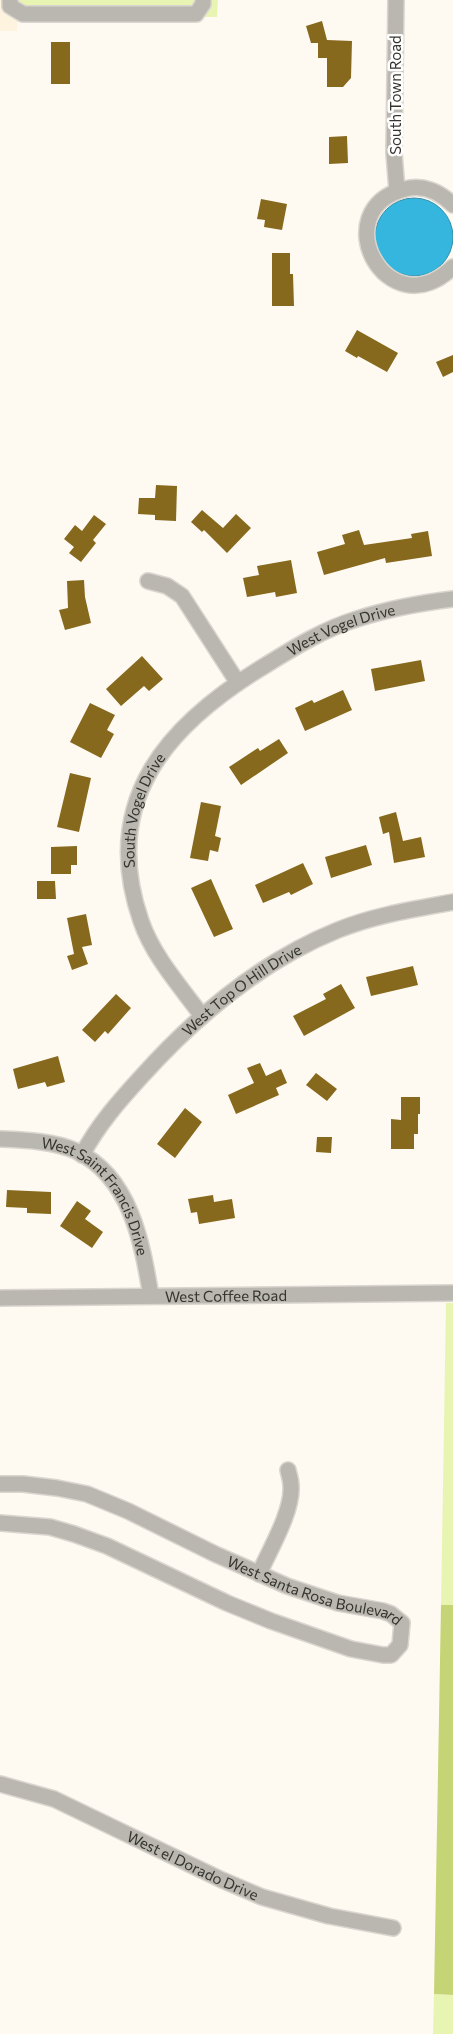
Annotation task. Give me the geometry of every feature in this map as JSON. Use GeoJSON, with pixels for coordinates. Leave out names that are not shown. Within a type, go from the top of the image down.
{"type":"FeatureCollection","features":[{"type":"Feature","properties":{"kind":"street"},"geometry":{"type":"LineString","coordinates":[[10,0],[10,6],[23,14],[114,7],[196,14],[203,4],[203,0]]}},
{"type":"Feature","properties":{"kind":"street","name":"South Town Road"},"geometry":{"type":"LineString","coordinates":[[396,0],[394,153],[397,191]]}},
{"type":"Feature","properties":{"kind":"street"},"geometry":{"type":"LineString","coordinates":[[453,205],[435,191],[422,188],[409,188],[397,191],[387,196],[378,204],[368,225],[366,236],[372,259],[379,268],[398,282],[409,285],[433,282],[445,276],[453,268]]}},
{"type":"Feature","properties":{"kind":"street"},"geometry":{"type":"LineString","coordinates":[[148,581],[167,586],[182,596],[238,683]]}},
{"type":"Feature","properties":{"kind":"street","name":"West Vogel Drive"},"geometry":{"type":"LineString","coordinates":[[238,683],[303,642],[340,625],[387,610],[453,599]]}},
{"type":"Feature","properties":{"kind":"street","name":"South Vogel Drive"},"geometry":{"type":"LineString","coordinates":[[202,1016],[164,964],[141,922],[130,867],[130,832],[133,814],[144,782],[163,750],[195,716],[238,683]]}},
{"type":"Feature","properties":{"kind":"street","name":"West Top O Hill Drive"},"geometry":{"type":"LineString","coordinates":[[82,1155],[95,1131],[167,1048],[202,1016],[254,975],[312,941],[340,929],[374,918],[453,902]]}},
{"type":"Feature","properties":{"kind":"street","name":"West Saint Francis Drive"},"geometry":{"type":"LineString","coordinates":[[0,1139],[49,1143],[74,1150],[112,1180],[132,1214],[144,1249],[151,1296]]}},
{"type":"Feature","properties":{"kind":"street","name":"West Coffee Road"},"geometry":{"type":"LineString","coordinates":[[0,1298],[453,1293]]}},
{"type":"Feature","properties":{"kind":"street"},"geometry":{"type":"LineString","coordinates":[[259,1574],[285,1515],[290,1498],[291,1486],[288,1470]]}},
{"type":"Feature","properties":{"kind":"street","name":"West Santa Rosa Boulevard"},"geometry":{"type":"LineString","coordinates":[[0,1484],[23,1484],[88,1494],[128,1511],[259,1574],[320,1598],[391,1614],[402,1623],[400,1645],[391,1655],[383,1656],[351,1649],[262,1618],[107,1546],[50,1527],[0,1523]]}},
{"type":"Feature","properties":{"kind":"street","name":"West el Dorado Drive"},"geometry":{"type":"LineString","coordinates":[[0,1784],[54,1799],[222,1880],[262,1897],[329,1916],[393,1928]]}},
{"type":"Feature","properties":{"kind":"shaded area"},"geometry":{"type":"Polygon","coordinates":[[[0,0],[18,0],[17,31],[0,31],[0,0]]]}},
{"type":"Feature","properties":{"kind":"green space"},"geometry":{"type":"Polygon","coordinates":[[[18,0],[218,0],[217,17],[17,15],[18,0]]]}},
{"type":"Feature","properties":{"kind":"green space"},"geometry":{"type":"Polygon","coordinates":[[[446,1303],[453,1303],[453,1605],[441,1605],[446,1303]]]}},
{"type":"Feature","properties":{"kind":"green space"},"geometry":{"type":"Polygon","coordinates":[[[441,1605],[453,1605],[453,1995],[434,1994],[441,1605]]]}},
{"type":"Feature","properties":{"kind":"green space"},"geometry":{"type":"Polygon","coordinates":[[[434,1994],[453,1995],[453,2034],[433,2034],[434,1994]]]}},
{"type":"Feature","properties":{"kind":"water"},"geometry":{"type":"Polygon","coordinates":[[[414,198],[429,201],[446,215],[450,222],[453,237],[450,252],[436,269],[429,273],[414,276],[399,273],[382,259],[378,252],[375,237],[378,222],[392,205],[399,201],[414,198]]]}},
{"type":"Feature","properties":{"kind":"building"},"geometry":{"type":"Polygon","coordinates":[[[322,21],[327,40],[352,41],[351,78],[343,87],[327,87],[327,58],[318,58],[318,43],[311,43],[306,26],[322,21]]]}},
{"type":"Feature","properties":{"kind":"building"},"geometry":{"type":"Polygon","coordinates":[[[51,42],[70,42],[70,84],[51,84],[51,42]]]}},
{"type":"Feature","properties":{"kind":"building"},"geometry":{"type":"Polygon","coordinates":[[[347,136],[348,163],[329,164],[329,137],[347,136]]]}},
{"type":"Feature","properties":{"kind":"building"},"geometry":{"type":"Polygon","coordinates":[[[261,199],[287,204],[282,230],[264,227],[265,220],[257,219],[261,199]]]}},
{"type":"Feature","properties":{"kind":"building"},"geometry":{"type":"Polygon","coordinates":[[[272,253],[290,253],[290,274],[293,274],[294,306],[272,306],[272,253]]]}},
{"type":"Feature","properties":{"kind":"building"},"geometry":{"type":"Polygon","coordinates":[[[357,330],[398,353],[387,372],[345,351],[357,330]]]}},
{"type":"Feature","properties":{"kind":"building"},"geometry":{"type":"Polygon","coordinates":[[[453,355],[453,372],[443,377],[436,362],[453,355]]]}},
{"type":"Feature","properties":{"kind":"building"},"geometry":{"type":"Polygon","coordinates":[[[156,485],[177,486],[176,521],[155,520],[155,515],[138,514],[139,498],[155,498],[156,485]]]}},
{"type":"Feature","properties":{"kind":"building"},"geometry":{"type":"Polygon","coordinates":[[[202,510],[223,528],[236,514],[251,528],[227,553],[204,530],[202,532],[191,522],[202,510]]]}},
{"type":"Feature","properties":{"kind":"building"},"geometry":{"type":"Polygon","coordinates":[[[94,515],[106,524],[93,540],[96,543],[81,562],[69,553],[74,547],[64,539],[75,525],[82,531],[94,515]]]}},
{"type":"Feature","properties":{"kind":"building"},"geometry":{"type":"Polygon","coordinates":[[[359,530],[364,545],[412,538],[411,534],[428,531],[432,556],[386,563],[385,558],[324,575],[317,552],[345,544],[342,535],[359,530]]]}},
{"type":"Feature","properties":{"kind":"building"},"geometry":{"type":"Polygon","coordinates":[[[291,560],[297,593],[276,597],[275,592],[247,597],[243,578],[259,575],[257,566],[291,560]]]}},
{"type":"Feature","properties":{"kind":"building"},"geometry":{"type":"Polygon","coordinates":[[[84,580],[85,597],[91,623],[65,630],[59,610],[68,608],[67,581],[84,580]]]}},
{"type":"Feature","properties":{"kind":"building"},"geometry":{"type":"Polygon","coordinates":[[[142,656],[163,679],[149,691],[144,686],[121,706],[106,689],[142,656]]]}},
{"type":"Feature","properties":{"kind":"building"},"geometry":{"type":"Polygon","coordinates":[[[421,660],[425,681],[375,691],[371,669],[421,660]]]}},
{"type":"Feature","properties":{"kind":"building"},"geometry":{"type":"Polygon","coordinates":[[[343,690],[352,710],[305,731],[295,708],[312,700],[314,703],[343,690]]]}},
{"type":"Feature","properties":{"kind":"building"},"geometry":{"type":"Polygon","coordinates":[[[90,703],[115,715],[107,730],[114,734],[101,758],[70,742],[90,703]]]}},
{"type":"Feature","properties":{"kind":"building"},"geometry":{"type":"Polygon","coordinates":[[[279,739],[288,753],[241,785],[229,767],[258,748],[260,751],[279,739]]]}},
{"type":"Feature","properties":{"kind":"building"},"geometry":{"type":"Polygon","coordinates":[[[70,773],[91,778],[79,832],[57,827],[70,773]]]}},
{"type":"Feature","properties":{"kind":"building"},"geometry":{"type":"Polygon","coordinates":[[[201,802],[221,806],[215,836],[221,838],[218,852],[210,850],[208,861],[190,858],[201,802]]]}},
{"type":"Feature","properties":{"kind":"building"},"geometry":{"type":"Polygon","coordinates":[[[396,812],[403,841],[421,837],[425,857],[394,863],[389,832],[383,834],[379,817],[396,812]]]}},
{"type":"Feature","properties":{"kind":"building"},"geometry":{"type":"Polygon","coordinates":[[[366,845],[372,865],[331,878],[325,857],[366,845]]]}},
{"type":"Feature","properties":{"kind":"building"},"geometry":{"type":"Polygon","coordinates":[[[77,846],[77,865],[71,865],[71,874],[51,874],[51,847],[77,846]]]}},
{"type":"Feature","properties":{"kind":"building"},"geometry":{"type":"Polygon","coordinates":[[[303,863],[313,884],[291,895],[289,892],[263,903],[255,885],[303,863]]]}},
{"type":"Feature","properties":{"kind":"building"},"geometry":{"type":"Polygon","coordinates":[[[211,879],[233,929],[214,937],[191,888],[211,879]]]}},
{"type":"Feature","properties":{"kind":"building"},"geometry":{"type":"Polygon","coordinates":[[[37,881],[55,881],[56,899],[37,899],[37,881]]]}},
{"type":"Feature","properties":{"kind":"building"},"geometry":{"type":"Polygon","coordinates":[[[86,914],[92,945],[82,947],[88,964],[72,970],[67,956],[74,954],[67,918],[86,914]]]}},
{"type":"Feature","properties":{"kind":"building"},"geometry":{"type":"Polygon","coordinates":[[[413,966],[418,985],[371,996],[366,977],[413,966]]]}},
{"type":"Feature","properties":{"kind":"building"},"geometry":{"type":"Polygon","coordinates":[[[341,984],[355,1008],[304,1036],[293,1016],[326,999],[323,994],[341,984]]]}},
{"type":"Feature","properties":{"kind":"building"},"geometry":{"type":"Polygon","coordinates":[[[116,994],[131,1008],[108,1034],[105,1031],[95,1042],[82,1030],[116,994]]]}},
{"type":"Feature","properties":{"kind":"building"},"geometry":{"type":"Polygon","coordinates":[[[58,1056],[65,1082],[47,1087],[45,1082],[18,1089],[13,1069],[58,1056]]]}},
{"type":"Feature","properties":{"kind":"building"},"geometry":{"type":"Polygon","coordinates":[[[260,1063],[266,1076],[281,1069],[287,1083],[276,1088],[279,1095],[236,1114],[228,1095],[254,1083],[247,1068],[260,1063]]]}},
{"type":"Feature","properties":{"kind":"building"},"geometry":{"type":"Polygon","coordinates":[[[316,1073],[337,1089],[327,1101],[306,1085],[316,1073]]]}},
{"type":"Feature","properties":{"kind":"building"},"geometry":{"type":"Polygon","coordinates":[[[401,1097],[420,1097],[418,1134],[414,1134],[414,1149],[391,1149],[391,1119],[401,1120],[401,1097]]]}},
{"type":"Feature","properties":{"kind":"building"},"geometry":{"type":"Polygon","coordinates":[[[185,1108],[202,1122],[175,1158],[157,1144],[185,1108]]]}},
{"type":"Feature","properties":{"kind":"building"},"geometry":{"type":"Polygon","coordinates":[[[317,1137],[332,1137],[331,1153],[316,1152],[317,1137]]]}},
{"type":"Feature","properties":{"kind":"building"},"geometry":{"type":"Polygon","coordinates":[[[7,1190],[51,1192],[51,1214],[27,1213],[27,1208],[6,1207],[7,1190]]]}},
{"type":"Feature","properties":{"kind":"building"},"geometry":{"type":"Polygon","coordinates":[[[213,1195],[214,1202],[232,1199],[235,1218],[199,1224],[197,1212],[191,1213],[188,1199],[213,1195]]]}},
{"type":"Feature","properties":{"kind":"building"},"geometry":{"type":"Polygon","coordinates":[[[77,1201],[91,1211],[85,1219],[103,1232],[92,1248],[60,1226],[77,1201]]]}}]}
